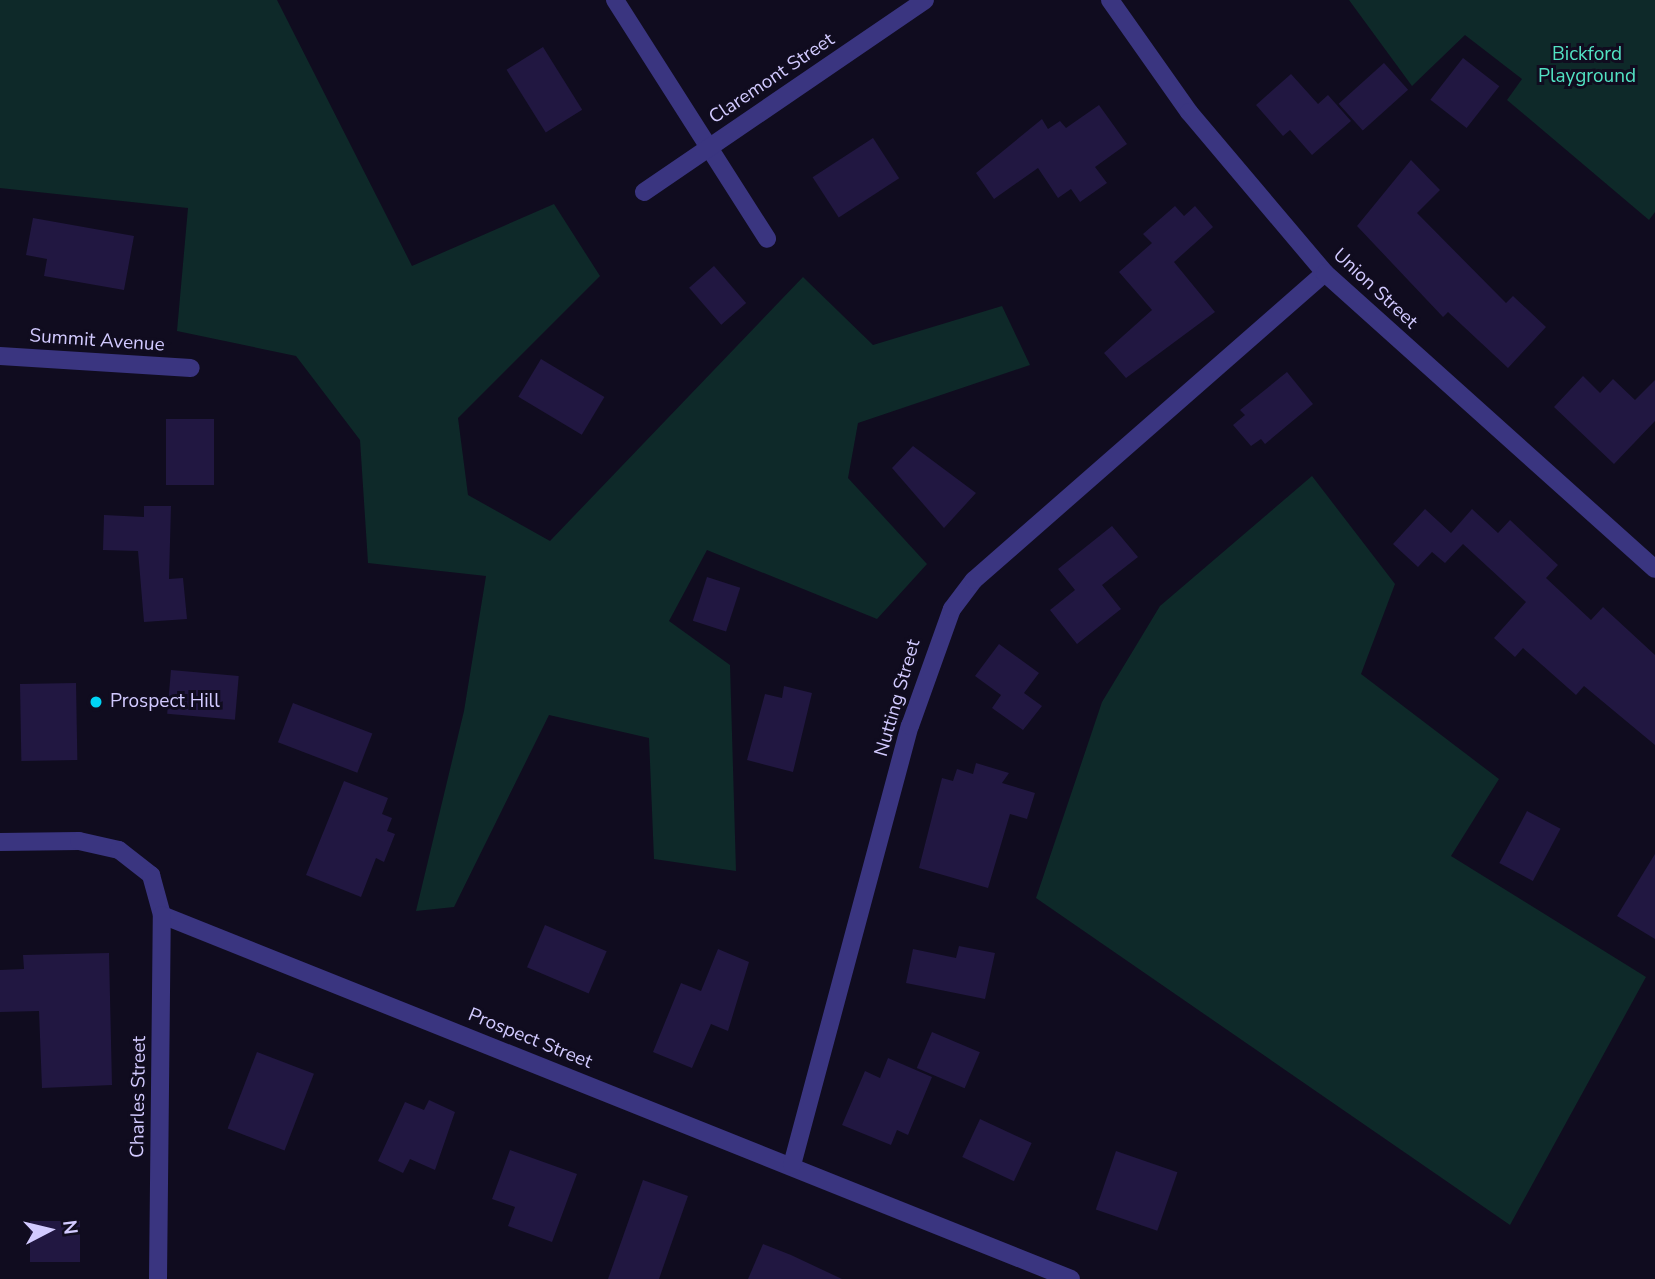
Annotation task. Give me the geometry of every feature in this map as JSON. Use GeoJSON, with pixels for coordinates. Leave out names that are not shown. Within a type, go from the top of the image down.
{"type":"FeatureCollection","features":[{"type":"Feature","properties":{"kind":"street"},"geometry":{"type":"LineString","coordinates":[[615,0],[767,239]]}},
{"type":"Feature","properties":{"kind":"street","name":"Claremont Street"},"geometry":{"type":"LineString","coordinates":[[644,192],[925,0]]}},
{"type":"Feature","properties":{"kind":"street","name":"Union Street"},"geometry":{"type":"LineString","coordinates":[[1110,0],[1196,122],[1325,273],[1655,569]]}},
{"type":"Feature","properties":{"kind":"street","name":"Nutting Street"},"geometry":{"type":"LineString","coordinates":[[792,1165],[914,713],[952,609],[974,580],[1325,273]]}},
{"type":"Feature","properties":{"kind":"street","name":"Summit Avenue"},"geometry":{"type":"LineString","coordinates":[[0,356],[191,368]]}},
{"type":"Feature","properties":{"kind":"street"},"geometry":{"type":"LineString","coordinates":[[0,842],[79,841],[119,850],[151,875],[162,915]]}},
{"type":"Feature","properties":{"kind":"street","name":"Prospect Street"},"geometry":{"type":"LineString","coordinates":[[162,915],[792,1165],[1070,1279]]}},
{"type":"Feature","properties":{"kind":"street","name":"Charles Street"},"geometry":{"type":"LineString","coordinates":[[158,1279],[162,915]]}},
{"type":"Feature","properties":{"kind":"green space"},"geometry":{"type":"Polygon","coordinates":[[[0,0],[277,0],[412,266],[554,204],[600,276],[458,418],[468,495],[550,541],[803,277],[873,345],[1002,306],[1030,365],[858,423],[848,478],[927,564],[877,619],[707,550],[669,621],[730,665],[736,871],[654,859],[649,738],[549,715],[454,907],[416,911],[464,711],[486,576],[368,563],[360,440],[296,356],[177,331],[188,208],[0,188],[0,0]]]}},
{"type":"Feature","properties":{"kind":"green space","name":"Bickford Playground"},"geometry":{"type":"Polygon","coordinates":[[[1349,0],[1655,0],[1655,212],[1649,220],[1507,100],[1522,79],[1465,35],[1412,86],[1349,0]]]}},
{"type":"Feature","properties":{"kind":"green space"},"geometry":{"type":"Polygon","coordinates":[[[1312,476],[1395,584],[1361,674],[1499,779],[1451,856],[1646,977],[1510,1225],[1036,898],[1102,702],[1160,606],[1312,476]]]}},
{"type":"Feature","properties":{"kind":"building"},"geometry":{"type":"Polygon","coordinates":[[[543,47],[582,110],[546,133],[507,70],[543,47]]]}},
{"type":"Feature","properties":{"kind":"building"},"geometry":{"type":"Polygon","coordinates":[[[1463,58],[1499,86],[1467,128],[1430,100],[1463,58]]]}},
{"type":"Feature","properties":{"kind":"building"},"geometry":{"type":"Polygon","coordinates":[[[1384,63],[1408,90],[1363,131],[1339,104],[1384,63]]]}},
{"type":"Feature","properties":{"kind":"building"},"geometry":{"type":"Polygon","coordinates":[[[1291,74],[1318,104],[1328,95],[1351,121],[1312,155],[1290,130],[1283,136],[1256,105],[1291,74]]]}},
{"type":"Feature","properties":{"kind":"building"},"geometry":{"type":"Polygon","coordinates":[[[1099,105],[1127,144],[1095,167],[1107,183],[1080,202],[1071,189],[1058,198],[1038,168],[994,199],[976,173],[1042,119],[1048,129],[1060,121],[1066,128],[1099,105]]]}},
{"type":"Feature","properties":{"kind":"building"},"geometry":{"type":"Polygon","coordinates":[[[873,138],[899,178],[839,217],[813,177],[873,138]]]}},
{"type":"Feature","properties":{"kind":"building"},"geometry":{"type":"Polygon","coordinates":[[[1411,160],[1440,190],[1417,213],[1506,303],[1513,296],[1546,327],[1508,368],[1448,312],[1443,317],[1357,226],[1411,160]]]}},
{"type":"Feature","properties":{"kind":"building"},"geometry":{"type":"Polygon","coordinates":[[[1175,206],[1184,216],[1195,206],[1213,227],[1174,262],[1215,312],[1126,378],[1104,353],[1152,310],[1119,272],[1152,243],[1143,234],[1175,206]]]}},
{"type":"Feature","properties":{"kind":"building"},"geometry":{"type":"Polygon","coordinates":[[[33,218],[134,236],[124,290],[44,276],[47,259],[26,255],[33,218]]]}},
{"type":"Feature","properties":{"kind":"building"},"geometry":{"type":"Polygon","coordinates":[[[714,266],[746,303],[721,325],[689,288],[714,266]]]}},
{"type":"Feature","properties":{"kind":"building"},"geometry":{"type":"Polygon","coordinates":[[[541,359],[604,397],[582,435],[518,397],[541,359]]]}},
{"type":"Feature","properties":{"kind":"building"},"geometry":{"type":"Polygon","coordinates":[[[1287,372],[1313,404],[1265,444],[1261,439],[1251,446],[1233,425],[1245,415],[1240,410],[1287,372]]]}},
{"type":"Feature","properties":{"kind":"building"},"geometry":{"type":"Polygon","coordinates":[[[1583,376],[1600,393],[1613,379],[1635,400],[1655,380],[1655,421],[1614,464],[1554,407],[1583,376]]]}},
{"type":"Feature","properties":{"kind":"building"},"geometry":{"type":"Polygon","coordinates":[[[166,419],[214,419],[214,485],[166,485],[166,419]]]}},
{"type":"Feature","properties":{"kind":"building"},"geometry":{"type":"Polygon","coordinates":[[[913,446],[976,493],[944,528],[892,468],[913,446]]]}},
{"type":"Feature","properties":{"kind":"building"},"geometry":{"type":"Polygon","coordinates":[[[144,506],[171,506],[169,579],[183,578],[187,619],[144,622],[138,551],[103,550],[104,515],[144,517],[144,506]]]}},
{"type":"Feature","properties":{"kind":"building"},"geometry":{"type":"Polygon","coordinates":[[[1425,509],[1451,533],[1472,509],[1498,533],[1510,520],[1558,565],[1546,578],[1591,620],[1603,607],[1655,655],[1655,745],[1584,686],[1576,695],[1523,648],[1515,657],[1494,638],[1526,602],[1463,544],[1445,563],[1432,552],[1418,567],[1393,544],[1425,509]]]}},
{"type":"Feature","properties":{"kind":"building"},"geometry":{"type":"Polygon","coordinates":[[[1112,526],[1138,557],[1102,585],[1121,609],[1077,644],[1050,610],[1075,590],[1058,569],[1112,526]]]}},
{"type":"Feature","properties":{"kind":"building"},"geometry":{"type":"Polygon","coordinates":[[[707,577],[740,588],[726,632],[693,621],[707,577]]]}},
{"type":"Feature","properties":{"kind":"building"},"geometry":{"type":"Polygon","coordinates":[[[999,644],[1039,673],[1024,693],[1042,706],[1023,730],[992,708],[1001,695],[975,676],[999,644]]]}},
{"type":"Feature","properties":{"kind":"building"},"geometry":{"type":"Polygon","coordinates":[[[171,670],[239,676],[235,720],[167,714],[171,670]]]}},
{"type":"Feature","properties":{"kind":"building"},"geometry":{"type":"Polygon","coordinates":[[[76,683],[77,760],[21,761],[20,684],[76,683]]]}},
{"type":"Feature","properties":{"kind":"building"},"geometry":{"type":"Polygon","coordinates":[[[784,686],[812,693],[793,772],[747,760],[765,694],[782,698],[784,686]]]}},
{"type":"Feature","properties":{"kind":"building"},"geometry":{"type":"Polygon","coordinates":[[[293,703],[372,733],[357,773],[278,742],[293,703]]]}},
{"type":"Feature","properties":{"kind":"building"},"geometry":{"type":"Polygon","coordinates":[[[976,763],[1009,773],[1002,783],[1035,793],[1027,819],[1010,814],[988,888],[919,868],[942,778],[953,781],[957,769],[973,774],[976,763]]]}},
{"type":"Feature","properties":{"kind":"building"},"geometry":{"type":"Polygon","coordinates":[[[344,781],[388,798],[382,814],[392,818],[387,831],[395,834],[384,862],[376,858],[361,897],[306,875],[344,781]]]}},
{"type":"Feature","properties":{"kind":"building"},"geometry":{"type":"Polygon","coordinates":[[[1527,811],[1561,829],[1533,881],[1499,863],[1527,811]]]}},
{"type":"Feature","properties":{"kind":"building"},"geometry":{"type":"Polygon","coordinates":[[[1655,854],[1655,939],[1617,916],[1655,854]]]}},
{"type":"Feature","properties":{"kind":"building"},"geometry":{"type":"Polygon","coordinates":[[[545,925],[607,951],[589,994],[527,967],[545,925]]]}},
{"type":"Feature","properties":{"kind":"building"},"geometry":{"type":"Polygon","coordinates":[[[959,946],[995,953],[985,999],[906,983],[913,949],[956,958],[959,946]]]}},
{"type":"Feature","properties":{"kind":"building"},"geometry":{"type":"Polygon","coordinates":[[[718,949],[749,962],[728,1031],[711,1024],[692,1068],[653,1052],[681,983],[701,991],[718,949]]]}},
{"type":"Feature","properties":{"kind":"building"},"geometry":{"type":"Polygon","coordinates":[[[109,953],[112,1085],[42,1088],[39,1011],[0,1012],[0,970],[24,969],[23,955],[109,953]]]}},
{"type":"Feature","properties":{"kind":"building"},"geometry":{"type":"Polygon","coordinates":[[[932,1032],[980,1052],[965,1088],[917,1068],[932,1032]]]}},
{"type":"Feature","properties":{"kind":"building"},"geometry":{"type":"Polygon","coordinates":[[[257,1052],[314,1074],[285,1150],[228,1129],[257,1052]]]}},
{"type":"Feature","properties":{"kind":"building"},"geometry":{"type":"Polygon","coordinates":[[[888,1058],[932,1077],[908,1135],[897,1130],[891,1145],[842,1125],[865,1071],[880,1078],[888,1058]]]}},
{"type":"Feature","properties":{"kind":"building"},"geometry":{"type":"Polygon","coordinates":[[[429,1100],[455,1112],[435,1170],[410,1159],[403,1173],[378,1161],[405,1102],[424,1110],[429,1100]]]}},
{"type":"Feature","properties":{"kind":"building"},"geometry":{"type":"Polygon","coordinates":[[[980,1119],[1032,1143],[1014,1181],[962,1157],[980,1119]]]}},
{"type":"Feature","properties":{"kind":"building"},"geometry":{"type":"Polygon","coordinates":[[[510,1150],[577,1174],[552,1242],[508,1226],[515,1207],[492,1199],[510,1150]]]}},
{"type":"Feature","properties":{"kind":"building"},"geometry":{"type":"Polygon","coordinates":[[[1116,1151],[1177,1172],[1157,1231],[1096,1210],[1116,1151]]]}},
{"type":"Feature","properties":{"kind":"building"},"geometry":{"type":"Polygon","coordinates":[[[643,1180],[688,1196],[659,1279],[608,1279],[643,1180]]]}},
{"type":"Feature","properties":{"kind":"building"},"geometry":{"type":"Polygon","coordinates":[[[30,1221],[80,1221],[80,1262],[30,1262],[30,1221]]]}},
{"type":"Feature","properties":{"kind":"building"},"geometry":{"type":"Polygon","coordinates":[[[763,1244],[791,1255],[842,1279],[748,1279],[763,1244]]]}},
{"type":"Feature","properties":{"kind":"place","name":"Prospect Hill"},"geometry":{"type":"Point","coordinates":[96,702]}}]}
